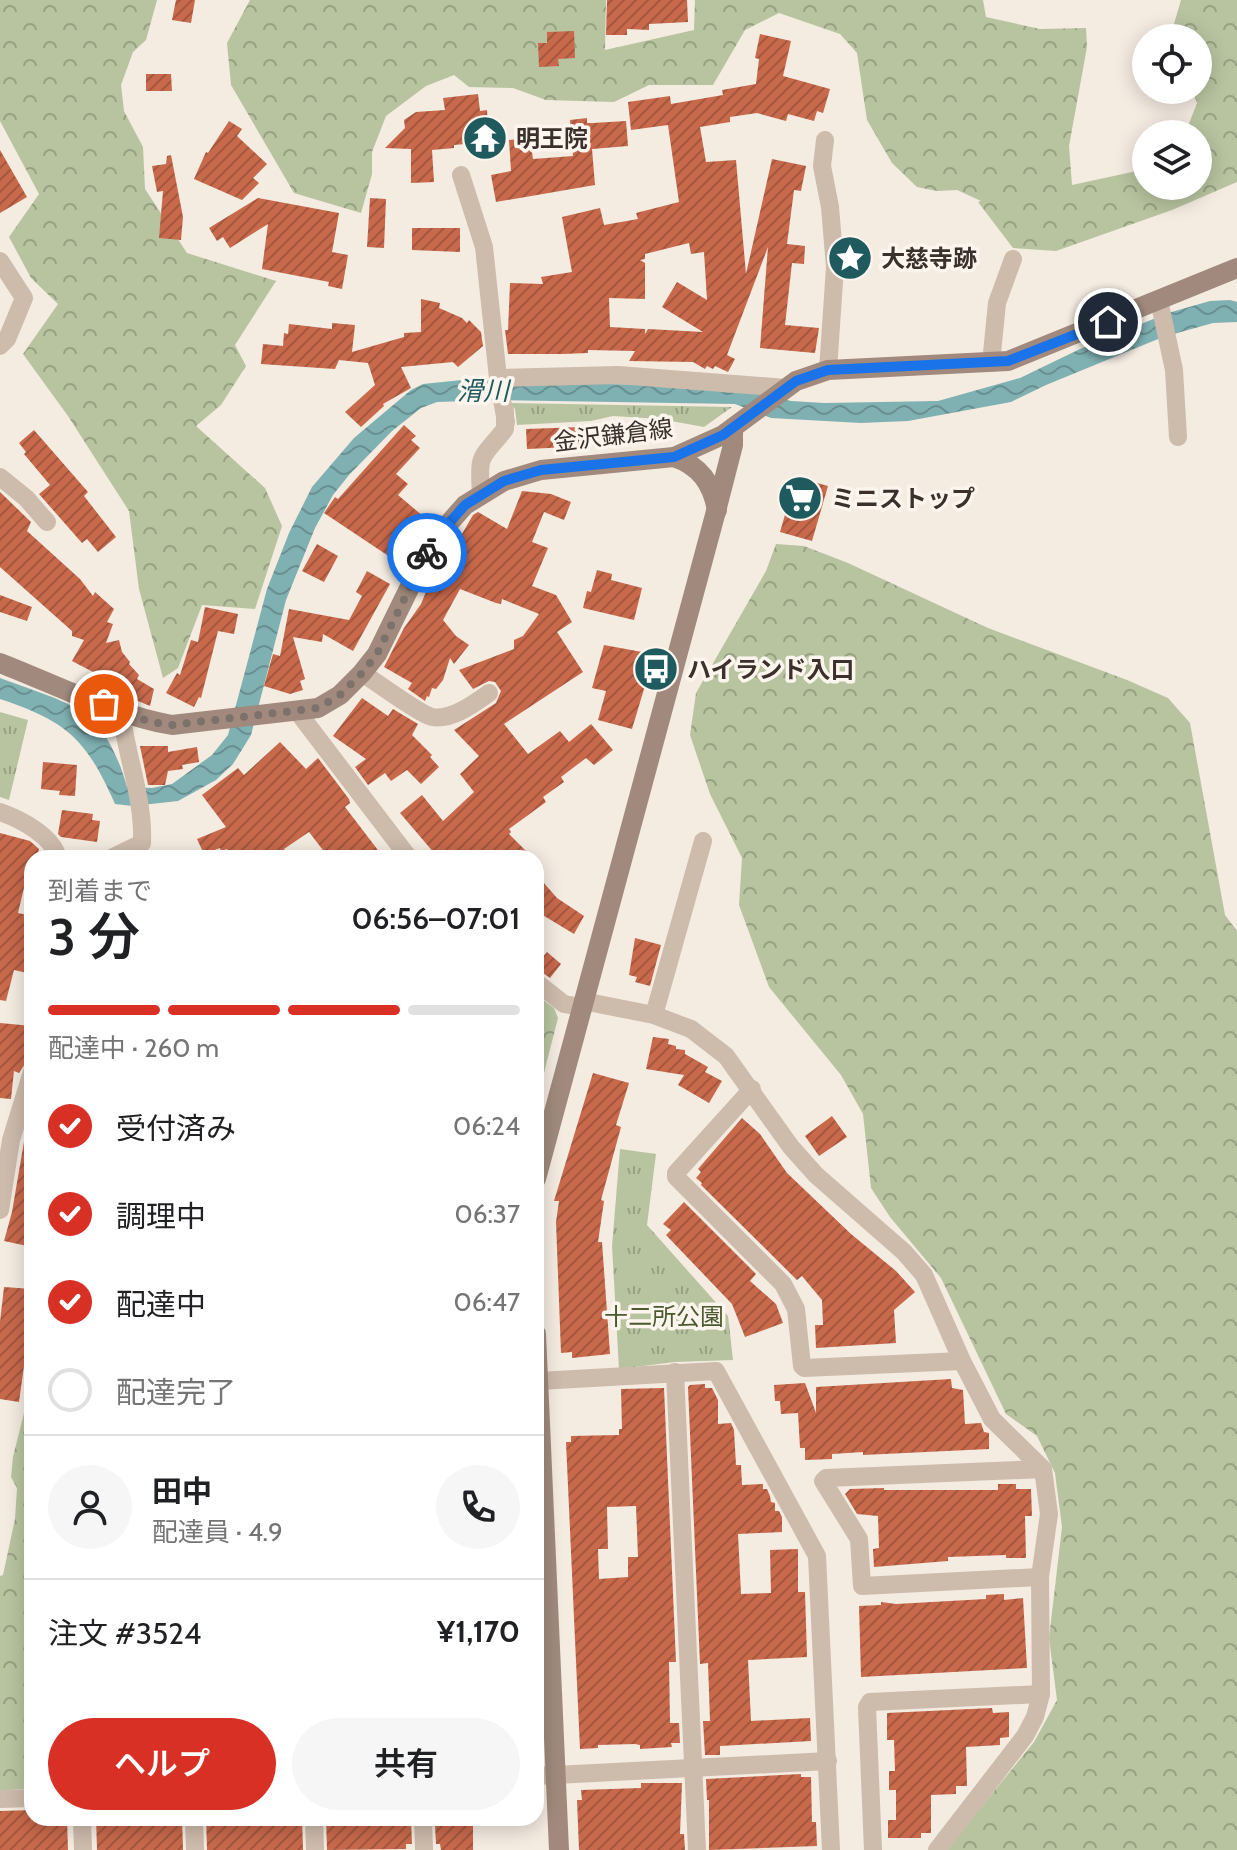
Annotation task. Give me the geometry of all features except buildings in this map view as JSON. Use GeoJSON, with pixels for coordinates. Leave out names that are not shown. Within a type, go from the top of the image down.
{"type":"FeatureCollection","features":[{"type":"Feature","properties":{"kind":"main road"},"geometry":{"type":"LineString","coordinates":[[785,389],[796,381],[828,370],[1008,361],[1236,271]]}},
{"type":"Feature","properties":{"kind":"main road","name":"金沢鎌倉線"},"geometry":{"type":"LineString","coordinates":[[121,711],[150,722],[172,725],[318,708],[340,695],[377,654],[425,556],[465,505],[481,494],[504,481],[541,470],[674,457],[737,426],[785,389]]}},
{"type":"Feature","properties":{"kind":"main road"},"geometry":{"type":"LineString","coordinates":[[544,1149],[737,426]]}},
{"type":"Feature","properties":{"kind":"main road"},"geometry":{"type":"LineString","coordinates":[[674,457],[686,462],[706,479],[714,492],[717,510]]}},
{"type":"Feature","properties":{"kind":"main road"},"geometry":{"type":"LineString","coordinates":[[0,663],[121,711]]}},
{"type":"Feature","properties":{"kind":"main road"},"geometry":{"type":"LineString","coordinates":[[544,1681],[546,1775],[559,1850]]}},
{"type":"Feature","properties":{"kind":"street"},"geometry":{"type":"LineString","coordinates":[[825,140],[822,166],[830,207],[835,267],[828,370]]}},
{"type":"Feature","properties":{"kind":"street"},"geometry":{"type":"LineString","coordinates":[[461,175],[484,247],[498,378],[506,422],[505,411],[505,429],[484,450],[479,468],[481,494]]}},
{"type":"Feature","properties":{"kind":"street"},"geometry":{"type":"LineString","coordinates":[[991,363],[997,303],[1013,259]]}},
{"type":"Feature","properties":{"kind":"street"},"geometry":{"type":"LineString","coordinates":[[0,261],[24,298],[7,339],[0,346]]}},
{"type":"Feature","properties":{"kind":"street"},"geometry":{"type":"LineString","coordinates":[[1159,300],[1174,370],[1178,437]]}},
{"type":"Feature","properties":{"kind":"street"},"geometry":{"type":"LineString","coordinates":[[498,378],[618,375],[785,389]]}},
{"type":"Feature","properties":{"kind":"street"},"geometry":{"type":"LineString","coordinates":[[0,477],[26,498],[47,522]]}},
{"type":"Feature","properties":{"kind":"street"},"geometry":{"type":"LineString","coordinates":[[362,673],[432,717],[451,715],[472,706],[489,693]]}},
{"type":"Feature","properties":{"kind":"street"},"geometry":{"type":"LineString","coordinates":[[121,711],[140,809],[142,843],[128,850]]}},
{"type":"Feature","properties":{"kind":"street"},"geometry":{"type":"LineString","coordinates":[[297,711],[403,850]]}},
{"type":"Feature","properties":{"kind":"street"},"geometry":{"type":"LineString","coordinates":[[0,812],[14,817],[56,850]]}},
{"type":"Feature","properties":{"kind":"street"},"geometry":{"type":"LineString","coordinates":[[654,1015],[703,841]]}},
{"type":"Feature","properties":{"kind":"street"},"geometry":{"type":"LineString","coordinates":[[544,988],[564,1004],[654,1015],[691,1029],[726,1056],[791,1147],[816,1175],[904,1252],[924,1275],[992,1419],[1043,1469],[1049,1514],[1040,1577],[1041,1694],[1035,1717],[1025,1736],[937,1850]]}},
{"type":"Feature","properties":{"kind":"street"},"geometry":{"type":"LineString","coordinates":[[752,1089],[676,1173],[676,1177],[783,1284],[796,1309],[802,1366],[962,1361]]}},
{"type":"Feature","properties":{"kind":"street"},"geometry":{"type":"LineString","coordinates":[[0,1210],[6,1139],[24,1093]]}},
{"type":"Feature","properties":{"kind":"street"},"geometry":{"type":"LineString","coordinates":[[544,1381],[716,1371],[817,1556],[831,1850]]}},
{"type":"Feature","properties":{"kind":"street"},"geometry":{"type":"LineString","coordinates":[[675,1372],[697,1850]]}},
{"type":"Feature","properties":{"kind":"street"},"geometry":{"type":"LineString","coordinates":[[1040,1577],[862,1586],[859,1539],[823,1481],[826,1478],[1043,1469]]}},
{"type":"Feature","properties":{"kind":"street"},"geometry":{"type":"LineString","coordinates":[[873,1850],[867,1707],[870,1702],[1041,1694]]}},
{"type":"Feature","properties":{"kind":"street"},"geometry":{"type":"LineString","coordinates":[[546,1775],[828,1761]]}},
{"type":"Feature","properties":{"kind":"street"},"geometry":{"type":"LineString","coordinates":[[0,1799],[24,1798]]}},
{"type":"Feature","properties":{"kind":"street"},"geometry":{"type":"LineString","coordinates":[[82,1826],[83,1850]]}},
{"type":"Feature","properties":{"kind":"street"},"geometry":{"type":"LineString","coordinates":[[194,1826],[195,1850]]}},
{"type":"Feature","properties":{"kind":"street"},"geometry":{"type":"LineString","coordinates":[[314,1826],[315,1850]]}},
{"type":"Feature","properties":{"kind":"street"},"geometry":{"type":"LineString","coordinates":[[423,1826],[424,1850]]}},
{"type":"Feature","properties":{"kind":"green space"},"geometry":{"type":"Polygon","coordinates":[[[0,0],[157,0],[146,40],[133,52],[121,85],[124,111],[143,147],[145,189],[187,253],[276,281],[235,345],[246,366],[221,405],[196,426],[265,488],[282,526],[255,609],[202,605],[178,668],[163,678],[139,589],[129,511],[68,416],[23,354],[58,304],[31,278],[9,237],[39,194],[0,121],[0,0]]]}},
{"type":"Feature","properties":{"kind":"green space"},"geometry":{"type":"Polygon","coordinates":[[[250,0],[606,0],[605,50],[694,30],[695,0],[983,0],[986,17],[1040,29],[1086,28],[1087,47],[1069,146],[1072,185],[1132,172],[1132,200],[1195,200],[1056,251],[1013,248],[978,202],[981,201],[957,190],[937,191],[917,187],[892,163],[867,120],[857,53],[840,34],[779,13],[745,30],[713,85],[649,85],[614,102],[546,100],[513,88],[469,87],[454,75],[426,86],[386,116],[372,152],[372,174],[361,213],[294,193],[231,85],[227,43],[250,0]]]}},
{"type":"Feature","properties":{"kind":"green space"},"geometry":{"type":"Polygon","coordinates":[[[1181,0],[1237,0],[1237,182],[1212,193],[1212,120],[1190,120],[1197,104],[1212,104],[1212,24],[1174,24],[1181,0]]]}},
{"type":"Feature","properties":{"kind":"green space"},"geometry":{"type":"Polygon","coordinates":[[[509,403],[732,407],[704,427],[660,419],[613,416],[591,421],[517,425],[515,409],[509,403]]]}},
{"type":"Feature","properties":{"kind":"green space"},"geometry":{"type":"Polygon","coordinates":[[[776,544],[804,546],[848,563],[988,628],[1127,680],[1168,698],[1190,723],[1225,915],[1237,931],[1237,1850],[946,1850],[1034,1742],[1057,1700],[1049,1638],[1062,1527],[1055,1473],[1037,1436],[1006,1414],[941,1278],[890,1217],[871,1188],[863,1114],[841,1075],[769,987],[739,905],[742,858],[710,794],[690,735],[696,693],[766,571],[776,544]]]}},
{"type":"Feature","properties":{"kind":"green space"},"geometry":{"type":"Polygon","coordinates":[[[0,712],[28,720],[9,800],[0,797],[0,712]]]}},
{"type":"Feature","properties":{"kind":"green space"},"geometry":{"type":"Polygon","coordinates":[[[544,1001],[554,1008],[558,1018],[544,1073],[544,1001]]]}},
{"type":"Feature","properties":{"kind":"green space","name":"十二所公園"},"geometry":{"type":"Polygon","coordinates":[[[620,1149],[656,1154],[647,1225],[728,1316],[733,1360],[675,1362],[619,1369],[612,1246],[620,1149]]]}},
{"type":"Feature","properties":{"kind":"green space"},"geometry":{"type":"Polygon","coordinates":[[[24,1413],[24,1789],[0,1791],[0,1576],[3,1575],[15,1519],[17,1488],[11,1477],[24,1413]]]}},
{"type":"Feature","properties":{"kind":"water","name":"滑川"},"geometry":{"type":"Polygon","coordinates":[[[1210,301],[1237,302],[1237,322],[1213,323],[1163,337],[1011,402],[908,421],[861,423],[771,418],[735,404],[495,400],[437,402],[421,408],[392,431],[333,495],[315,528],[286,600],[251,735],[233,764],[216,780],[178,801],[133,806],[115,804],[95,764],[72,736],[42,716],[0,699],[0,678],[82,712],[108,740],[127,787],[152,788],[172,784],[212,755],[228,735],[267,589],[289,533],[312,487],[354,438],[411,390],[423,384],[462,380],[723,387],[753,390],[791,401],[938,401],[1020,378],[1080,349],[1168,313],[1210,301]]]}},
{"type":"Feature","properties":{"kind":"way so far"},"geometry":{"type":"LineString","coordinates":[[104,704],[150,722],[172,725],[318,708],[340,695],[377,654],[427,553]]}},
{"type":"Feature","properties":{"kind":"place","name":"明王院"},"geometry":{"type":"Point","coordinates":[485,138]}},
{"type":"Feature","properties":{"kind":"place","name":"大慈寺跡"},"geometry":{"type":"Point","coordinates":[850,258]}},
{"type":"Feature","properties":{"kind":"place","name":"ミニストップ"},"geometry":{"type":"Point","coordinates":[800,498]}},
{"type":"Feature","properties":{"kind":"place","name":"ハイランド入口"},"geometry":{"type":"Point","coordinates":[656,669]}},
{"type":"Feature","properties":{"kind":"route"},"geometry":{"type":"LineString","coordinates":[[427,553],[465,505],[504,481],[541,470],[653,460],[689,452],[723,435],[796,381],[828,370],[1008,361],[1108,322]]}}]}
